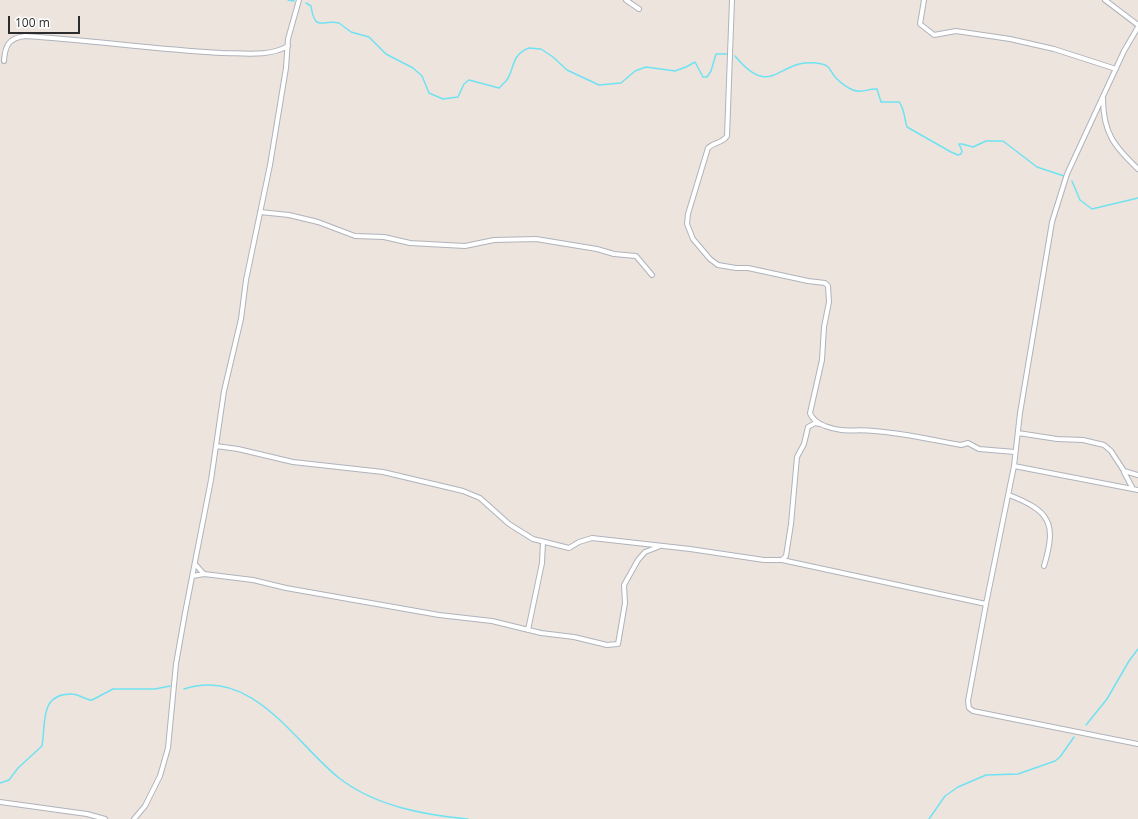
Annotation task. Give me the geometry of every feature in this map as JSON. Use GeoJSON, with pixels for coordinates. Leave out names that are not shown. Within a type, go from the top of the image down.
{"type":"FeatureCollection","features":[{"type":"Feature","properties":{"kind":"street"},"geometry":{"type":"LineString","coordinates":[[134,819],[148,801],[160,776],[165,760],[176,664],[216,446],[224,391],[241,319],[246,280],[285,76],[288,46],[298,0]]}},
{"type":"Feature","properties":{"kind":"street"},"geometry":{"type":"LineString","coordinates":[[626,0],[639,9]]}},
{"type":"Feature","properties":{"kind":"street"},"geometry":{"type":"LineString","coordinates":[[732,0],[727,136],[724,140],[712,144],[708,148],[688,214],[687,224],[697,245],[718,265],[748,268],[808,282],[825,283],[828,286],[829,302],[824,327],[822,360],[810,412],[812,417],[820,424]]}},
{"type":"Feature","properties":{"kind":"street"},"geometry":{"type":"LineString","coordinates":[[924,0],[920,24],[934,35],[956,31],[1010,39],[1054,49],[1116,69]]}},
{"type":"Feature","properties":{"kind":"street"},"geometry":{"type":"LineString","coordinates":[[1106,0],[1138,26],[1103,95],[1067,174],[1052,222],[1014,452],[1014,466],[1009,495],[986,604],[968,701],[969,708],[973,711],[1138,744]]}},
{"type":"Feature","properties":{"kind":"street"},"geometry":{"type":"LineString","coordinates":[[4,60],[5,49],[8,42],[16,37],[25,36],[193,52],[262,54],[278,51],[288,46]]}},
{"type":"Feature","properties":{"kind":"street"},"geometry":{"type":"LineString","coordinates":[[1103,95],[1103,112],[1106,128],[1111,140],[1138,169]]}},
{"type":"Feature","properties":{"kind":"street"},"geometry":{"type":"LineString","coordinates":[[260,212],[289,214],[318,222],[355,236],[384,237],[423,245],[466,246],[494,240],[545,240],[597,249],[614,254],[636,256],[652,275]]}},
{"type":"Feature","properties":{"kind":"street"},"geometry":{"type":"LineString","coordinates":[[782,560],[786,556],[791,524],[797,457],[804,444],[808,427],[815,423],[845,432],[873,430],[905,434],[955,444],[968,443],[979,449],[1014,452]]}},
{"type":"Feature","properties":{"kind":"street"},"geometry":{"type":"LineString","coordinates":[[1018,433],[1057,439],[1083,440],[1104,446],[1111,451],[1133,488]]}},
{"type":"Feature","properties":{"kind":"street"},"geometry":{"type":"LineString","coordinates":[[216,446],[238,449],[293,462],[383,472],[464,491],[480,498],[509,524],[526,535],[543,542],[569,548],[579,542],[592,538],[764,560],[782,560],[986,604]]}},
{"type":"Feature","properties":{"kind":"street"},"geometry":{"type":"LineString","coordinates":[[1014,466],[1138,490]]}},
{"type":"Feature","properties":{"kind":"street"},"geometry":{"type":"LineString","coordinates":[[1124,472],[1138,475]]}},
{"type":"Feature","properties":{"kind":"street"},"geometry":{"type":"LineString","coordinates":[[1009,495],[1033,506],[1046,517],[1050,534],[1050,547],[1044,566]]}},
{"type":"Feature","properties":{"kind":"street"},"geometry":{"type":"LineString","coordinates":[[528,630],[542,563],[543,542]]}},
{"type":"Feature","properties":{"kind":"street"},"geometry":{"type":"LineString","coordinates":[[192,576],[204,574],[252,580],[286,588],[439,615],[492,621],[528,630],[607,645],[618,644],[625,603],[624,585],[638,560],[645,552],[659,546]]}},
{"type":"Feature","properties":{"kind":"street"},"geometry":{"type":"LineString","coordinates":[[195,564],[204,574]]}},
{"type":"Feature","properties":{"kind":"street"},"geometry":{"type":"LineString","coordinates":[[0,802],[87,814],[105,819]]}},
{"type":"Feature","properties":{"kind":"waterway"},"geometry":{"type":"LineString","coordinates":[[288,0],[294,1]]}},
{"type":"Feature","properties":{"kind":"waterway"},"geometry":{"type":"LineString","coordinates":[[306,3],[311,6],[317,22],[339,23],[351,32],[369,37],[386,54],[413,68],[422,76],[429,93],[443,99],[458,97],[464,84],[469,80],[499,88],[509,77],[516,59],[523,51],[529,48],[541,49],[553,57],[567,70],[599,85],[621,83],[635,71],[646,67],[675,71],[695,62],[703,77],[707,77],[711,71],[716,54],[728,54]]}},
{"type":"Feature","properties":{"kind":"waterway"},"geometry":{"type":"LineString","coordinates":[[735,56],[748,69],[759,76],[768,77],[795,65],[807,63],[825,65],[838,80],[851,89],[856,91],[877,89],[881,102],[899,102],[907,127],[951,152],[958,155],[961,154],[962,151],[959,144],[973,147],[986,141],[1003,141],[1037,167],[1064,176]]}},
{"type":"Feature","properties":{"kind":"waterway"},"geometry":{"type":"LineString","coordinates":[[1072,181],[1080,200],[1092,209],[1138,198]]}},
{"type":"Feature","properties":{"kind":"waterway"},"geometry":{"type":"LineString","coordinates":[[1086,725],[1107,699],[1129,661],[1138,649]]}},
{"type":"Feature","properties":{"kind":"waterway"},"geometry":{"type":"LineString","coordinates":[[184,689],[209,685],[231,689],[252,698],[288,728],[339,778],[368,796],[400,808],[417,812],[468,819]]}},
{"type":"Feature","properties":{"kind":"waterway"},"geometry":{"type":"LineString","coordinates":[[0,783],[9,780],[18,768],[42,746],[46,711],[49,704],[61,695],[72,694],[92,700],[113,689],[155,689],[170,686]]}},
{"type":"Feature","properties":{"kind":"waterway"},"geometry":{"type":"LineString","coordinates":[[929,819],[945,796],[958,787],[986,775],[1018,774],[1055,761],[1060,757],[1074,737]]}}]}
